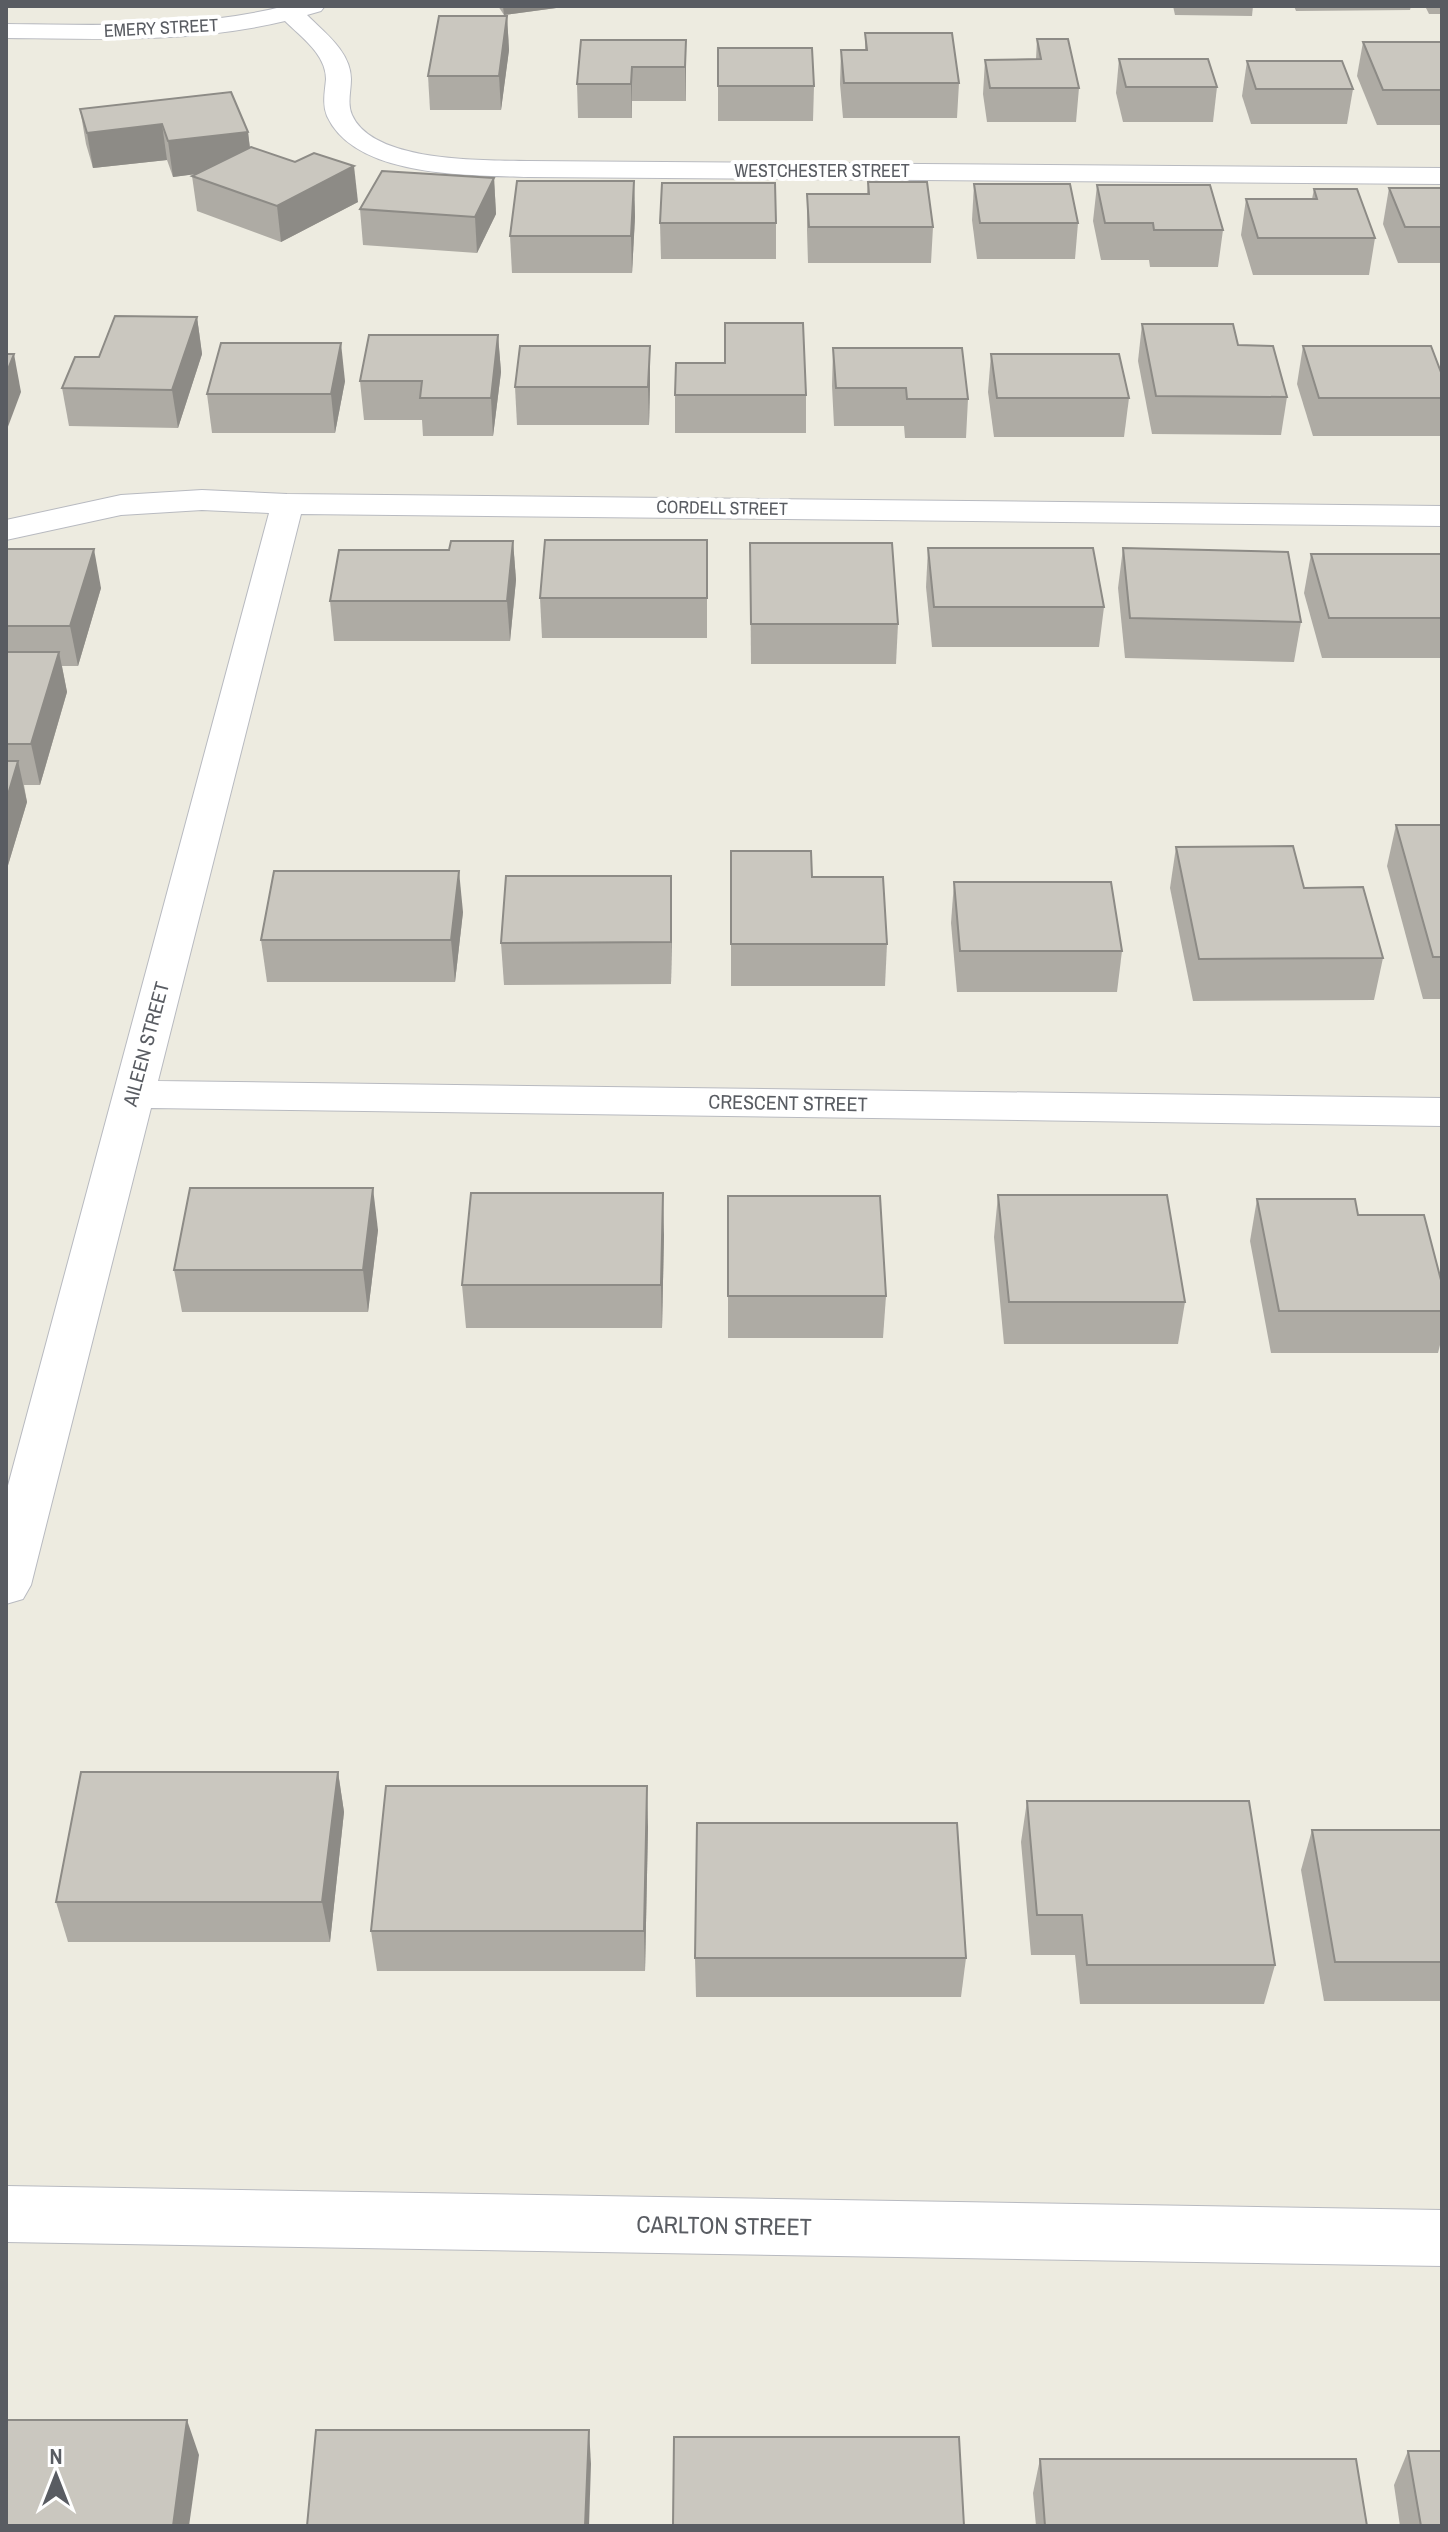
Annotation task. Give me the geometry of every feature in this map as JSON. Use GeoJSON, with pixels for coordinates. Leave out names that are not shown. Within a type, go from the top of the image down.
{"type":"FeatureCollection","features":[{"type":"Feature","properties":{"kind":"street","name":"EMERY STREET"},"geometry":{"type":"LineString","coordinates":[[6,31],[145,32],[258,21],[302,9]]}},
{"type":"Feature","properties":{"kind":"street","name":"WESTCHESTER STREET"},"geometry":{"type":"LineString","coordinates":[[302,9],[336,64],[338,114],[354,140],[392,155],[440,165],[545,169],[1442,176]]}},
{"type":"Feature","properties":{"kind":"street","name":"CORDELL STREET"},"geometry":{"type":"LineString","coordinates":[[6,530],[121,505],[202,500],[287,504],[1442,516]]}},
{"type":"Feature","properties":{"kind":"street","name":"AILEEN STREET"},"geometry":{"type":"LineString","coordinates":[[6,1585],[287,504]]}},
{"type":"Feature","properties":{"kind":"street","name":"CRESCENT STREET"},"geometry":{"type":"LineString","coordinates":[[133,1094],[1442,1112]]}},
{"type":"Feature","properties":{"kind":"street","name":"CARLTON STREET"},"geometry":{"type":"LineString","coordinates":[[6,2214],[1442,2238]]}},
{"type":"Feature","properties":{"kind":"building"},"geometry":{"type":"Polygon","coordinates":[[[439,16],[507,16],[499,76],[428,76],[439,16]]]}},
{"type":"Feature","properties":{"kind":"building"},"geometry":{"type":"Polygon","coordinates":[[[865,33],[952,33],[959,83],[844,83],[841,50],[867,50],[865,33]]]}},
{"type":"Feature","properties":{"kind":"building"},"geometry":{"type":"Polygon","coordinates":[[[1037,39],[1068,39],[1079,88],[990,88],[985,60],[1041,59],[1037,39]]]}},
{"type":"Feature","properties":{"kind":"building"},"geometry":{"type":"Polygon","coordinates":[[[581,40],[686,40],[685,67],[632,67],[631,84],[577,84],[581,40]]]}},
{"type":"Feature","properties":{"kind":"building"},"geometry":{"type":"Polygon","coordinates":[[[1363,42],[1442,42],[1442,90],[1383,90],[1363,42]]]}},
{"type":"Feature","properties":{"kind":"building"},"geometry":{"type":"Polygon","coordinates":[[[718,48],[812,48],[814,86],[718,86],[718,48]]]}},
{"type":"Feature","properties":{"kind":"building"},"geometry":{"type":"Polygon","coordinates":[[[1119,59],[1208,59],[1217,87],[1126,87],[1119,59]]]}},
{"type":"Feature","properties":{"kind":"building"},"geometry":{"type":"Polygon","coordinates":[[[1247,61],[1342,61],[1353,89],[1256,89],[1247,61]]]}},
{"type":"Feature","properties":{"kind":"building"},"geometry":{"type":"Polygon","coordinates":[[[231,92],[248,132],[168,141],[162,124],[87,133],[80,109],[231,92]]]}},
{"type":"Feature","properties":{"kind":"building"},"geometry":{"type":"Polygon","coordinates":[[[251,147],[295,162],[314,153],[354,166],[277,206],[192,176],[251,147]]]}},
{"type":"Feature","properties":{"kind":"building"},"geometry":{"type":"Polygon","coordinates":[[[382,171],[494,178],[475,217],[360,209],[382,171]]]}},
{"type":"Feature","properties":{"kind":"building"},"geometry":{"type":"Polygon","coordinates":[[[517,181],[634,181],[631,236],[510,236],[517,181]]]}},
{"type":"Feature","properties":{"kind":"building"},"geometry":{"type":"Polygon","coordinates":[[[868,182],[927,182],[933,227],[809,227],[807,194],[869,194],[868,182]]]}},
{"type":"Feature","properties":{"kind":"building"},"geometry":{"type":"Polygon","coordinates":[[[662,183],[775,183],[776,223],[660,223],[662,183]]]}},
{"type":"Feature","properties":{"kind":"building"},"geometry":{"type":"Polygon","coordinates":[[[974,184],[1070,184],[1078,223],[980,223],[974,184]]]}},
{"type":"Feature","properties":{"kind":"building"},"geometry":{"type":"Polygon","coordinates":[[[1097,185],[1210,185],[1223,230],[1154,230],[1153,223],[1105,223],[1097,185]]]}},
{"type":"Feature","properties":{"kind":"building"},"geometry":{"type":"Polygon","coordinates":[[[1389,188],[1442,188],[1442,227],[1405,227],[1389,188]]]}},
{"type":"Feature","properties":{"kind":"building"},"geometry":{"type":"Polygon","coordinates":[[[1314,189],[1357,189],[1375,238],[1258,238],[1246,199],[1317,199],[1314,189]]]}},
{"type":"Feature","properties":{"kind":"building"},"geometry":{"type":"Polygon","coordinates":[[[115,316],[197,317],[172,390],[62,388],[75,357],[99,357],[115,316]]]}},
{"type":"Feature","properties":{"kind":"building"},"geometry":{"type":"Polygon","coordinates":[[[725,323],[803,323],[806,395],[675,395],[676,363],[725,363],[725,323]]]}},
{"type":"Feature","properties":{"kind":"building"},"geometry":{"type":"Polygon","coordinates":[[[1142,324],[1233,324],[1238,345],[1273,346],[1287,397],[1156,396],[1142,324]]]}},
{"type":"Feature","properties":{"kind":"building"},"geometry":{"type":"Polygon","coordinates":[[[369,335],[498,335],[491,398],[420,398],[422,381],[360,381],[369,335]]]}},
{"type":"Feature","properties":{"kind":"building"},"geometry":{"type":"Polygon","coordinates":[[[221,343],[341,343],[331,394],[207,394],[221,343]]]}},
{"type":"Feature","properties":{"kind":"building"},"geometry":{"type":"Polygon","coordinates":[[[520,346],[650,346],[648,387],[515,387],[520,346]]]}},
{"type":"Feature","properties":{"kind":"building"},"geometry":{"type":"Polygon","coordinates":[[[1303,346],[1431,346],[1442,375],[1442,398],[1319,398],[1303,346]]]}},
{"type":"Feature","properties":{"kind":"building"},"geometry":{"type":"Polygon","coordinates":[[[833,348],[962,348],[968,399],[907,399],[906,388],[836,388],[833,348]]]}},
{"type":"Feature","properties":{"kind":"building"},"geometry":{"type":"Polygon","coordinates":[[[6,354],[14,354],[6,374],[6,354]]]}},
{"type":"Feature","properties":{"kind":"building"},"geometry":{"type":"Polygon","coordinates":[[[991,354],[1119,354],[1129,398],[997,398],[991,354]]]}},
{"type":"Feature","properties":{"kind":"building"},"geometry":{"type":"Polygon","coordinates":[[[545,540],[707,540],[707,598],[540,598],[545,540]]]}},
{"type":"Feature","properties":{"kind":"building"},"geometry":{"type":"Polygon","coordinates":[[[451,541],[513,541],[507,601],[330,601],[339,550],[449,550],[451,541]]]}},
{"type":"Feature","properties":{"kind":"building"},"geometry":{"type":"Polygon","coordinates":[[[750,543],[892,543],[898,624],[751,624],[750,543]]]}},
{"type":"Feature","properties":{"kind":"building"},"geometry":{"type":"Polygon","coordinates":[[[928,548],[1093,548],[1104,607],[934,607],[928,548]]]}},
{"type":"Feature","properties":{"kind":"building"},"geometry":{"type":"Polygon","coordinates":[[[1123,548],[1288,552],[1301,622],[1130,618],[1123,548]]]}},
{"type":"Feature","properties":{"kind":"building"},"geometry":{"type":"Polygon","coordinates":[[[6,549],[94,549],[70,626],[6,626],[6,549]]]}},
{"type":"Feature","properties":{"kind":"building"},"geometry":{"type":"Polygon","coordinates":[[[1311,554],[1442,554],[1442,618],[1329,618],[1311,554]]]}},
{"type":"Feature","properties":{"kind":"building"},"geometry":{"type":"Polygon","coordinates":[[[6,652],[59,652],[31,744],[6,744],[6,652]]]}},
{"type":"Feature","properties":{"kind":"building"},"geometry":{"type":"Polygon","coordinates":[[[6,761],[18,761],[6,801],[6,761]]]}},
{"type":"Feature","properties":{"kind":"building"},"geometry":{"type":"Polygon","coordinates":[[[1396,825],[1442,825],[1442,957],[1433,957],[1396,825]]]}},
{"type":"Feature","properties":{"kind":"building"},"geometry":{"type":"Polygon","coordinates":[[[1293,846],[1304,888],[1363,887],[1383,958],[1199,959],[1176,847],[1293,846]]]}},
{"type":"Feature","properties":{"kind":"building"},"geometry":{"type":"Polygon","coordinates":[[[731,851],[811,851],[812,877],[883,877],[887,944],[731,944],[731,851]]]}},
{"type":"Feature","properties":{"kind":"building"},"geometry":{"type":"Polygon","coordinates":[[[274,871],[459,871],[451,940],[261,940],[274,871]]]}},
{"type":"Feature","properties":{"kind":"building"},"geometry":{"type":"Polygon","coordinates":[[[506,876],[671,876],[671,942],[501,943],[506,876]]]}},
{"type":"Feature","properties":{"kind":"building"},"geometry":{"type":"Polygon","coordinates":[[[954,882],[1111,882],[1122,951],[960,951],[954,882]]]}},
{"type":"Feature","properties":{"kind":"building"},"geometry":{"type":"Polygon","coordinates":[[[190,1188],[373,1188],[363,1270],[174,1270],[190,1188]]]}},
{"type":"Feature","properties":{"kind":"building"},"geometry":{"type":"Polygon","coordinates":[[[471,1193],[663,1193],[661,1285],[462,1285],[471,1193]]]}},
{"type":"Feature","properties":{"kind":"building"},"geometry":{"type":"Polygon","coordinates":[[[998,1195],[1167,1195],[1185,1302],[1009,1302],[998,1195]]]}},
{"type":"Feature","properties":{"kind":"building"},"geometry":{"type":"Polygon","coordinates":[[[728,1196],[880,1196],[886,1296],[728,1296],[728,1196]]]}},
{"type":"Feature","properties":{"kind":"building"},"geometry":{"type":"Polygon","coordinates":[[[1257,1199],[1355,1199],[1358,1215],[1424,1215],[1442,1284],[1442,1311],[1279,1311],[1257,1199]]]}},
{"type":"Feature","properties":{"kind":"building"},"geometry":{"type":"Polygon","coordinates":[[[81,1772],[338,1772],[322,1902],[56,1902],[81,1772]]]}},
{"type":"Feature","properties":{"kind":"building"},"geometry":{"type":"Polygon","coordinates":[[[386,1786],[647,1786],[644,1931],[371,1931],[386,1786]]]}},
{"type":"Feature","properties":{"kind":"building"},"geometry":{"type":"Polygon","coordinates":[[[1027,1801],[1249,1801],[1275,1965],[1087,1965],[1082,1915],[1037,1915],[1027,1801]]]}},
{"type":"Feature","properties":{"kind":"building"},"geometry":{"type":"Polygon","coordinates":[[[697,1823],[957,1823],[966,1958],[695,1958],[697,1823]]]}},
{"type":"Feature","properties":{"kind":"building"},"geometry":{"type":"Polygon","coordinates":[[[1312,1830],[1442,1830],[1442,1962],[1335,1962],[1312,1830]]]}},
{"type":"Feature","properties":{"kind":"building"},"geometry":{"type":"Polygon","coordinates":[[[6,2420],[187,2420],[173,2526],[6,2526],[6,2420]]]}},
{"type":"Feature","properties":{"kind":"building"},"geometry":{"type":"Polygon","coordinates":[[[316,2430],[589,2430],[585,2526],[307,2526],[316,2430]]]}},
{"type":"Feature","properties":{"kind":"building"},"geometry":{"type":"Polygon","coordinates":[[[674,2437],[959,2437],[964,2526],[673,2526],[674,2437]]]}},
{"type":"Feature","properties":{"kind":"building"},"geometry":{"type":"Polygon","coordinates":[[[1408,2451],[1442,2451],[1442,2526],[1421,2526],[1408,2451]]]}},
{"type":"Feature","properties":{"kind":"building"},"geometry":{"type":"Polygon","coordinates":[[[1040,2459],[1356,2459],[1367,2526],[1045,2526],[1040,2459]]]}}]}
